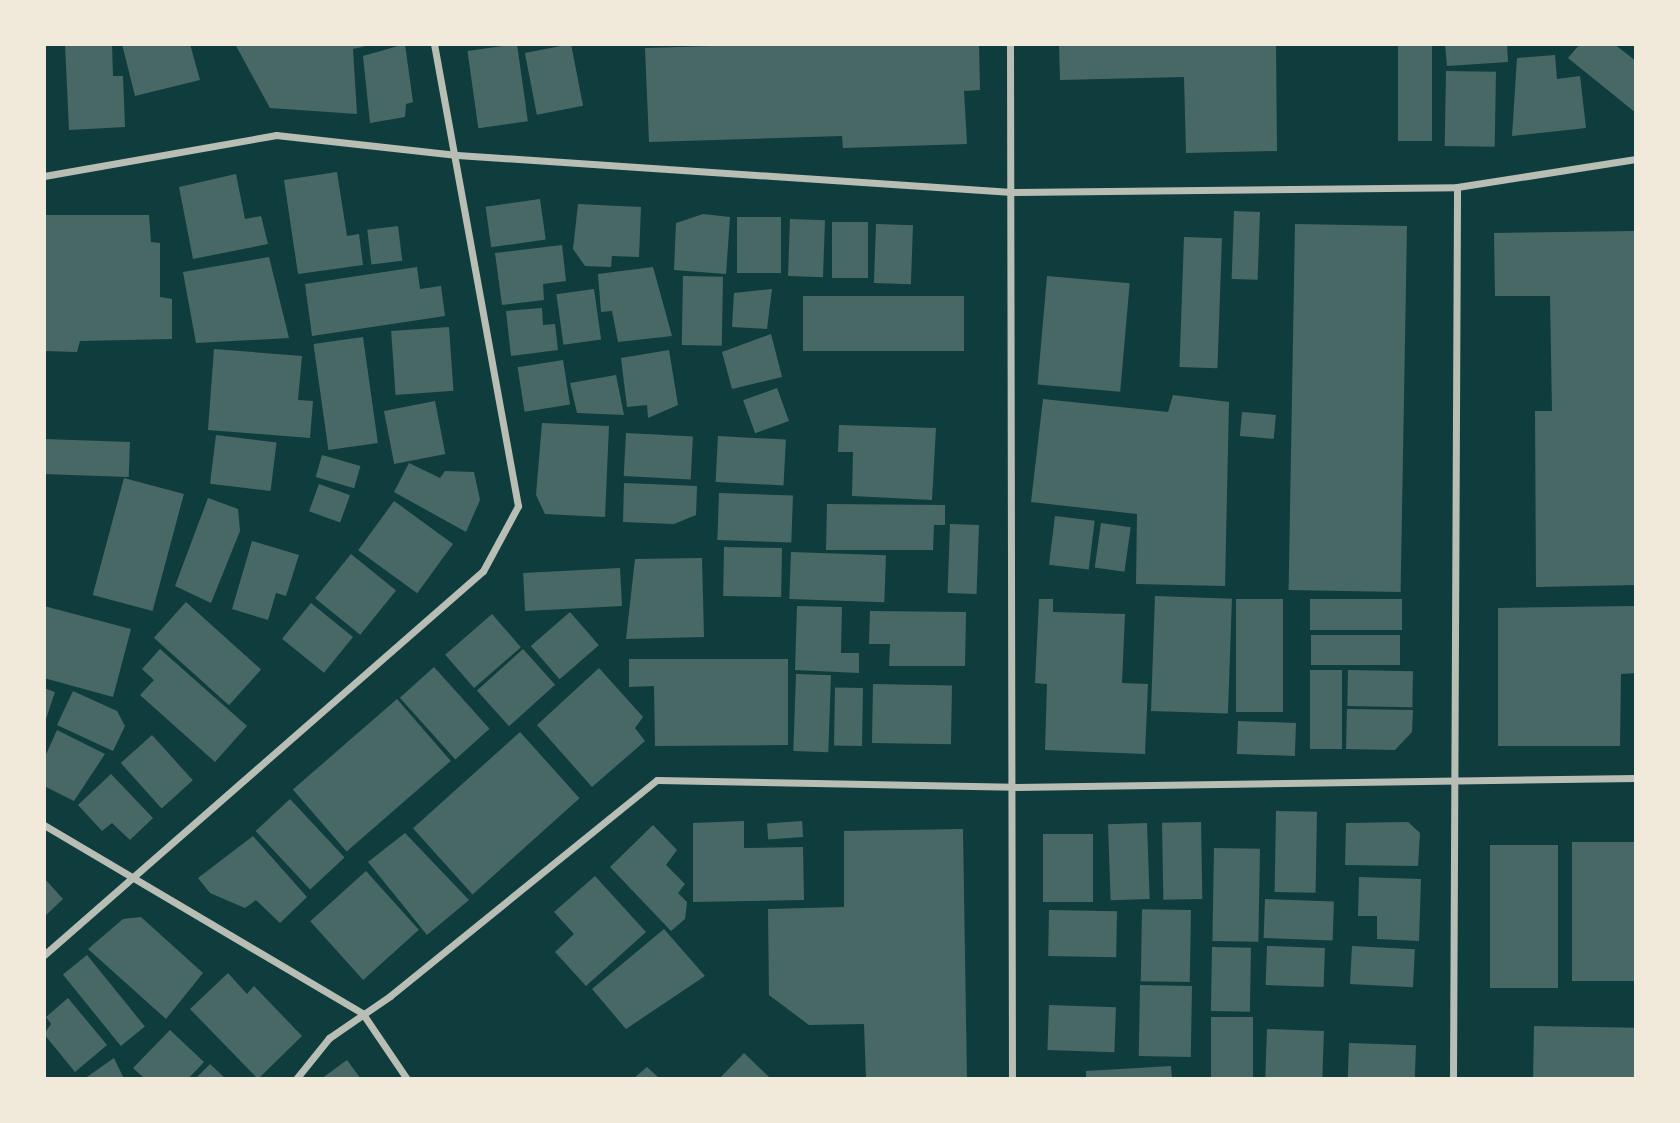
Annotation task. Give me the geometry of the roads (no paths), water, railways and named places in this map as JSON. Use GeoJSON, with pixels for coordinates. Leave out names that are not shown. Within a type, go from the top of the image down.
{"type":"FeatureCollection","features":[{"type":"Feature","properties":{"kind":"street"},"geometry":{"type":"LineString","coordinates":[[44,954],[483,571],[518,506],[435,44]]}},
{"type":"Feature","properties":{"kind":"street"},"geometry":{"type":"LineString","coordinates":[[1010,44],[1012,1079]]}},
{"type":"Feature","properties":{"kind":"street"},"geometry":{"type":"LineString","coordinates":[[44,176],[276,135],[457,155],[1012,192],[1457,187],[1636,159]]}},
{"type":"Feature","properties":{"kind":"street"},"geometry":{"type":"LineString","coordinates":[[1453,1079],[1457,187]]}},
{"type":"Feature","properties":{"kind":"street"},"geometry":{"type":"LineString","coordinates":[[296,1079],[329,1038],[363,1014],[657,780],[1012,787],[1636,778]]}},
{"type":"Feature","properties":{"kind":"street"},"geometry":{"type":"LineString","coordinates":[[44,825],[130,879],[363,1014],[407,1079]]}}]}
